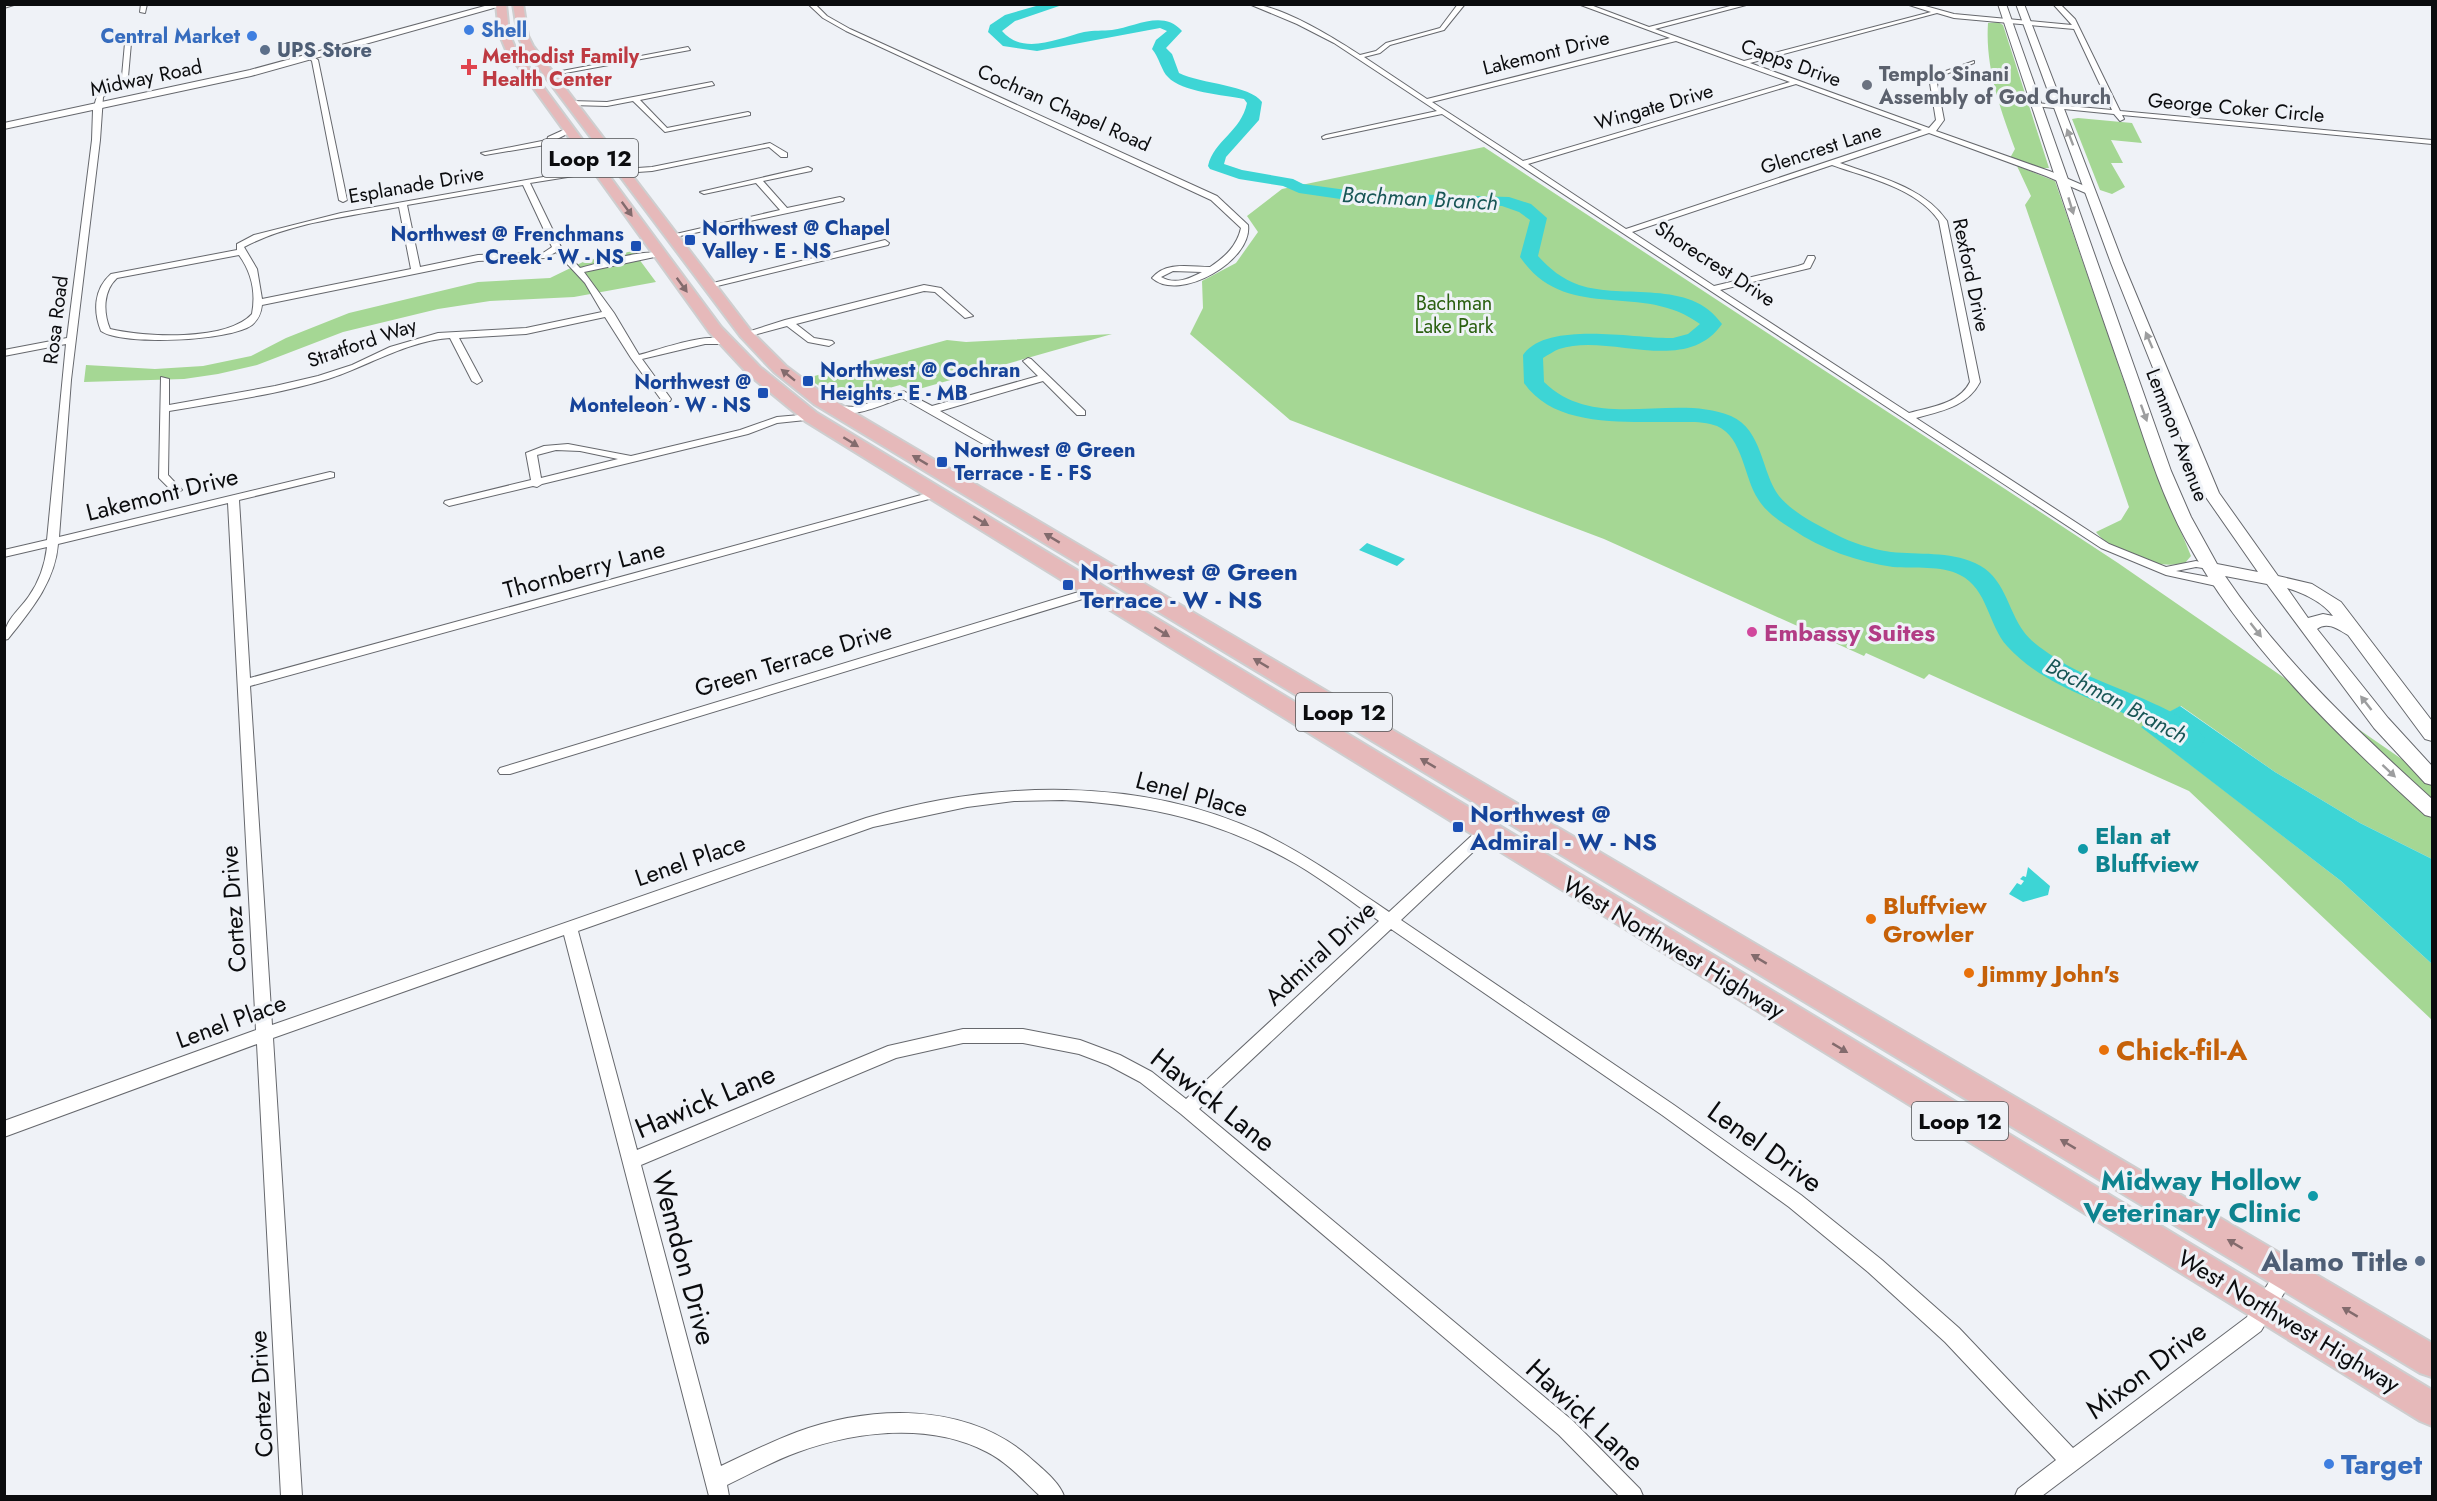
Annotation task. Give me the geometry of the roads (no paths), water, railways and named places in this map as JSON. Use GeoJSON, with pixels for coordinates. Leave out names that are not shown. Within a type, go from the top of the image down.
{"type":"FeatureCollection","features":[{"type":"Feature","properties":{"kind":"main road","name":"Midway Road"},"geometry":{"type":"LineString","coordinates":[[393,33],[488,4]]}},
{"type":"Feature","properties":{"kind":"main road","name":"West Northwest Highway"},"geometry":{"type":"LineString","coordinates":[[518,4],[523,36],[544,68],[746,334],[780,369],[835,409],[2433,1361]]}},
{"type":"Feature","properties":{"kind":"main road","name":"Lemmon Avenue"},"geometry":{"type":"LineString","coordinates":[[2002,4],[2063,179],[2088,260],[2177,503],[2216,575],[2256,631],[2305,688],[2342,726],[2433,810]]}},
{"type":"Feature","properties":{"kind":"main road","name":"Lemmon Avenue"},"geometry":{"type":"LineString","coordinates":[[2020,4],[2117,263],[2167,381],[2203,478],[2307,628],[2381,723],[2433,778]]}},
{"type":"Feature","properties":{"kind":"main road","name":"Midway Road"},"geometry":{"type":"LineString","coordinates":[[4,126],[308,56],[502,5]]}},
{"type":"Feature","properties":{"kind":"main road","name":"West Northwest Highway"},"geometry":{"type":"LineString","coordinates":[[502,5],[504,33],[511,50],[723,341],[759,376],[812,417],[2433,1409]]}},
{"type":"Feature","properties":{"kind":"main road"},"geometry":{"type":"LineString","coordinates":[[511,50],[520,50],[544,68],[531,77]]}},
{"type":"Feature","properties":{"kind":"main road","name":"Midway Road"},"geometry":{"type":"LineString","coordinates":[[4,121],[98,105]]}},
{"type":"Feature","properties":{"kind":"main road"},"geometry":{"type":"LineString","coordinates":[[660,255],[682,250]]}},
{"type":"Feature","properties":{"kind":"main road"},"geometry":{"type":"LineString","coordinates":[[2088,260],[2117,263]]}},
{"type":"Feature","properties":{"kind":"main road"},"geometry":{"type":"LineString","coordinates":[[723,341],[746,334]]}},
{"type":"Feature","properties":{"kind":"main road"},"geometry":{"type":"LineString","coordinates":[[812,417],[835,409]]}},
{"type":"Feature","properties":{"kind":"main road"},"geometry":{"type":"LineString","coordinates":[[936,494],[959,483]]}},
{"type":"Feature","properties":{"kind":"main road","name":"Shorecrest Drive"},"geometry":{"type":"LineString","coordinates":[[2216,575],[2275,584],[2312,601],[2354,631],[2433,734]]}},
{"type":"Feature","properties":{"kind":"main road"},"geometry":{"type":"LineString","coordinates":[[1095,591],[1120,579]]}},
{"type":"Feature","properties":{"kind":"main road"},"geometry":{"type":"LineString","coordinates":[[2307,628],[2312,622],[2320,619],[2342,624],[2354,631]]}},
{"type":"Feature","properties":{"kind":"main road"},"geometry":{"type":"LineString","coordinates":[[1330,735],[1354,718]]}},
{"type":"Feature","properties":{"kind":"main road"},"geometry":{"type":"LineString","coordinates":[[1405,782],[1424,781],[1490,813],[1515,814]]}},
{"type":"Feature","properties":{"kind":"main road"},"geometry":{"type":"LineString","coordinates":[[1790,1017],[1809,989]]}},
{"type":"Feature","properties":{"kind":"street"},"geometry":{"type":"LineString","coordinates":[[143,12],[144,4]]}},
{"type":"Feature","properties":{"kind":"street","name":"Cochran Chapel Road"},"geometry":{"type":"LineString","coordinates":[[811,4],[825,17],[848,30],[1214,198],[1241,222],[1245,232],[1227,261],[1211,270],[1177,285],[1163,284],[1156,278],[1166,270],[1211,270]]}},
{"type":"Feature","properties":{"kind":"street","name":"Shorecrest Drive"},"geometry":{"type":"LineString","coordinates":[[1252,4],[1318,32],[1358,57],[2105,546],[2151,566],[2216,575]]}},
{"type":"Feature","properties":{"kind":"street"},"geometry":{"type":"LineString","coordinates":[[1358,57],[1378,52],[1388,44],[1442,29],[1462,4]]}},
{"type":"Feature","properties":{"kind":"street","name":"Capps Drive"},"geometry":{"type":"LineString","coordinates":[[1581,4],[2063,179],[2091,192]]}},
{"type":"Feature","properties":{"kind":"street"},"geometry":{"type":"LineString","coordinates":[[1647,29],[1747,4]]}},
{"type":"Feature","properties":{"kind":"street"},"geometry":{"type":"LineString","coordinates":[[1909,4],[1936,12],[2076,27]]}},
{"type":"Feature","properties":{"kind":"street"},"geometry":{"type":"LineString","coordinates":[[2056,4],[2072,19],[2118,116]]}},
{"type":"Feature","properties":{"kind":"street"},"geometry":{"type":"LineString","coordinates":[[1744,63],[1936,12]]}},
{"type":"Feature","properties":{"kind":"street","name":"Lakemont Drive"},"geometry":{"type":"LineString","coordinates":[[1426,102],[1675,39]]}},
{"type":"Feature","properties":{"kind":"street"},"geometry":{"type":"LineString","coordinates":[[98,105],[103,93],[125,77],[128,43]]}},
{"type":"Feature","properties":{"kind":"street"},"geometry":{"type":"LineString","coordinates":[[544,68],[590,66],[688,49]]}},
{"type":"Feature","properties":{"kind":"street"},"geometry":{"type":"LineString","coordinates":[[308,56],[315,60],[343,200]]}},
{"type":"Feature","properties":{"kind":"street"},"geometry":{"type":"LineString","coordinates":[[1929,130],[1937,127],[1940,120],[1932,77],[1972,62]]}},
{"type":"Feature","properties":{"kind":"street","name":"Wingate Drive"},"geometry":{"type":"LineString","coordinates":[[1521,164],[1797,82]]}},
{"type":"Feature","properties":{"kind":"street"},"geometry":{"type":"LineString","coordinates":[[571,103],[607,104],[712,84]]}},
{"type":"Feature","properties":{"kind":"street"},"geometry":{"type":"LineString","coordinates":[[635,99],[665,130],[748,114]]}},
{"type":"Feature","properties":{"kind":"street"},"geometry":{"type":"LineString","coordinates":[[581,116],[607,104]]}},
{"type":"Feature","properties":{"kind":"street","name":"Rosa Road"},"geometry":{"type":"LineString","coordinates":[[4,636],[42,583],[51,562],[71,340],[96,140],[98,105]]}},
{"type":"Feature","properties":{"kind":"street","name":"George Coker Circle"},"geometry":{"type":"LineString","coordinates":[[2037,108],[2280,132],[2432,144]]}},
{"type":"Feature","properties":{"kind":"street"},"geometry":{"type":"LineString","coordinates":[[1326,138],[1443,112]]}},
{"type":"Feature","properties":{"kind":"street"},"geometry":{"type":"LineString","coordinates":[[551,142],[551,139],[570,129]]}},
{"type":"Feature","properties":{"kind":"street","name":"Glencrest Lane"},"geometry":{"type":"LineString","coordinates":[[1624,232],[1929,130]]}},
{"type":"Feature","properties":{"kind":"street"},"geometry":{"type":"LineString","coordinates":[[485,153],[551,142],[582,146]]}},
{"type":"Feature","properties":{"kind":"street"},"geometry":{"type":"LineString","coordinates":[[626,176],[767,142],[784,155]]}},
{"type":"Feature","properties":{"kind":"street","name":"Rexford Drive"},"geometry":{"type":"LineString","coordinates":[[1833,163],[1921,199],[1936,208],[1943,221],[1975,382],[1968,395],[1960,400],[1906,417]]}},
{"type":"Feature","properties":{"kind":"street"},"geometry":{"type":"LineString","coordinates":[[704,192],[808,169]]}},
{"type":"Feature","properties":{"kind":"street","name":"Esplanade Drive"},"geometry":{"type":"LineString","coordinates":[[240,252],[240,246],[244,240],[313,220],[577,173]]}},
{"type":"Feature","properties":{"kind":"street"},"geometry":{"type":"LineString","coordinates":[[758,180],[785,211]]}},
{"type":"Feature","properties":{"kind":"street"},"geometry":{"type":"LineString","coordinates":[[526,182],[557,248],[580,273],[609,313],[638,361],[666,399]]}},
{"type":"Feature","properties":{"kind":"street"},"geometry":{"type":"LineString","coordinates":[[671,236],[840,199]]}},
{"type":"Feature","properties":{"kind":"street"},"geometry":{"type":"LineString","coordinates":[[403,205],[416,271]]}},
{"type":"Feature","properties":{"kind":"street"},"geometry":{"type":"LineString","coordinates":[[709,285],[885,243]]}},
{"type":"Feature","properties":{"kind":"street"},"geometry":{"type":"LineString","coordinates":[[257,303],[478,258],[545,255],[557,248]]}},
{"type":"Feature","properties":{"kind":"street"},"geometry":{"type":"LineString","coordinates":[[240,252],[253,269],[257,303],[255,316],[249,324],[202,336],[119,335],[106,331],[101,321],[103,288],[107,280],[114,276],[240,252]]}},
{"type":"Feature","properties":{"kind":"street"},"geometry":{"type":"LineString","coordinates":[[580,273],[650,261],[660,255]]}},
{"type":"Feature","properties":{"kind":"street"},"geometry":{"type":"LineString","coordinates":[[1712,289],[1802,268],[1807,266],[1811,258]]}},
{"type":"Feature","properties":{"kind":"street"},"geometry":{"type":"LineString","coordinates":[[746,334],[932,287],[968,316]]}},
{"type":"Feature","properties":{"kind":"street","name":"Stratford Way"},"geometry":{"type":"LineString","coordinates":[[164,409],[310,381],[355,367],[416,341],[453,335],[526,331],[609,313]]}},
{"type":"Feature","properties":{"kind":"street"},"geometry":{"type":"LineString","coordinates":[[788,322],[811,340],[829,343]]}},
{"type":"Feature","properties":{"kind":"street"},"geometry":{"type":"LineString","coordinates":[[453,335],[477,381]]}},
{"type":"Feature","properties":{"kind":"street"},"geometry":{"type":"LineString","coordinates":[[4,353],[71,340]]}},
{"type":"Feature","properties":{"kind":"street"},"geometry":{"type":"LineString","coordinates":[[638,361],[710,347],[723,341]]}},
{"type":"Feature","properties":{"kind":"street"},"geometry":{"type":"LineString","coordinates":[[1028,361],[1081,413]]}},
{"type":"Feature","properties":{"kind":"street"},"geometry":{"type":"LineString","coordinates":[[931,410],[1045,377]]}},
{"type":"Feature","properties":{"kind":"street"},"geometry":{"type":"LineString","coordinates":[[164,379],[163,477],[177,490]]}},
{"type":"Feature","properties":{"kind":"street"},"geometry":{"type":"LineString","coordinates":[[835,409],[858,410],[879,399],[903,394],[1003,451]]}},
{"type":"Feature","properties":{"kind":"street"},"geometry":{"type":"LineString","coordinates":[[449,503],[537,484],[744,432],[758,433],[812,417]]}},
{"type":"Feature","properties":{"kind":"street"},"geometry":{"type":"LineString","coordinates":[[537,484],[531,453],[550,446],[574,447],[635,460]]}},
{"type":"Feature","properties":{"kind":"street","name":"Lakemont Drive"},"geometry":{"type":"LineString","coordinates":[[4,554],[330,475]]}},
{"type":"Feature","properties":{"kind":"street","name":"Thornberry Lane"},"geometry":{"type":"LineString","coordinates":[[243,684],[936,494]]}},
{"type":"Feature","properties":{"kind":"street","name":"Cortez Drive"},"geometry":{"type":"LineString","coordinates":[[233,498],[291,1497]]}},
{"type":"Feature","properties":{"kind":"street","name":"Shorecrest Drive"},"geometry":{"type":"LineString","coordinates":[[2151,566],[2175,568],[2196,564],[2216,575]]}},
{"type":"Feature","properties":{"kind":"street","name":"Green Terrace Drive"},"geometry":{"type":"LineString","coordinates":[[505,771],[1095,591]]}},
{"type":"Feature","properties":{"kind":"street","name":"Lenel Place"},"geometry":{"type":"LineString","coordinates":[[4,1129],[265,1034],[871,822],[929,806],[980,798],[1065,793],[1152,803],[1201,817],[1250,834],[1303,861],[1390,920]]}},
{"type":"Feature","properties":{"kind":"street","name":"Admiral Drive"},"geometry":{"type":"LineString","coordinates":[[1187,1109],[1486,831]]}},
{"type":"Feature","properties":{"kind":"street","name":"Lenel Drive"},"geometry":{"type":"LineString","coordinates":[[1390,920],[1668,1110],[1795,1201],[1875,1266],[1952,1335],[2072,1462]]}},
{"type":"Feature","properties":{"kind":"street","name":"Wemdon Drive"},"geometry":{"type":"LineString","coordinates":[[570,928],[717,1488]]}},
{"type":"Feature","properties":{"kind":"street","name":"Hawick Lane"},"geometry":{"type":"LineString","coordinates":[[631,1161],[894,1051],[963,1036],[1023,1036],[1080,1047],[1114,1060],[1146,1077],[1187,1109],[1566,1428],[1633,1497]]}},
{"type":"Feature","properties":{"kind":"street","name":"Mixon Drive"},"geometry":{"type":"LineString","coordinates":[[2025,1497],[2254,1324],[2285,1274]]}},
{"type":"Feature","properties":{"kind":"street"},"geometry":{"type":"LineString","coordinates":[[717,1488],[800,1442],[866,1425],[923,1423],[962,1431],[996,1446],[1040,1481],[1054,1497]]}},
{"type":"Feature","properties":{"kind":"water"},"geometry":{"type":"Polygon","coordinates":[[[1367,543],[1405,559],[1397,566],[1359,550],[1367,543]]]}},
{"type":"Feature","properties":{"kind":"water"},"geometry":{"type":"Polygon","coordinates":[[[2180,706],[2275,772],[2360,823],[2432,859],[2432,964],[2341,881],[2141,727],[2180,706]]]}},
{"type":"Feature","properties":{"kind":"water"},"geometry":{"type":"Polygon","coordinates":[[[2028,867],[2050,886],[2048,895],[2023,902],[2009,894],[2017,883],[2021,885],[2024,881],[2020,879],[2023,876],[2026,877],[2028,867]]]}},
{"type":"Feature","properties":{"kind":"waterway","name":"Bachman Branch"},"geometry":{"type":"LineString","coordinates":[[1059,4],[1010,18],[995,28],[995,32],[1008,43],[1017,46],[1047,47],[1086,36],[1113,34],[1145,25],[1169,26],[1175,31],[1161,43],[1159,49],[1165,54],[1173,75],[1190,84],[1249,96],[1255,102],[1251,120],[1218,156],[1216,166],[1239,174],[1287,182],[1299,188],[1368,198],[1503,201],[1525,208],[1538,218],[1538,228],[1529,257],[1545,274],[1557,282],[1576,290],[1596,294],[1654,297],[1693,310],[1712,324],[1695,338],[1674,344],[1651,345],[1601,340],[1576,340],[1553,344],[1533,355],[1534,383],[1547,396],[1564,405],[1584,411],[1605,414],[1709,417],[1728,423],[1745,442],[1769,498],[1802,526],[1861,553],[1891,559],[1930,561],[1968,569],[1977,575],[1991,591],[2009,630],[2025,648],[2064,676],[2157,717],[2191,739]]}},
{"type":"Feature","properties":{"kind":"place","name":"Shell"},"geometry":{"type":"Point","coordinates":[469,30]}},
{"type":"Feature","properties":{"kind":"place","name":"Central Market"},"geometry":{"type":"Point","coordinates":[252,36]}},
{"type":"Feature","properties":{"kind":"place","name":"UPS Store"},"geometry":{"type":"Point","coordinates":[265,50]}},
{"type":"Feature","properties":{"kind":"place","name":"Methodist Family Health Center"},"geometry":{"type":"Point","coordinates":[469,67]}},
{"type":"Feature","properties":{"kind":"place","name":"Templo Sinani Assembly of God Church"},"geometry":{"type":"Point","coordinates":[1867,85]}},
{"type":"Feature","properties":{"kind":"place","name":"Northwest @ Chapel Valley - E - NS"},"geometry":{"type":"Point","coordinates":[690,240]}},
{"type":"Feature","properties":{"kind":"place","name":"Northwest @ Frenchmans Creek - W - NS"},"geometry":{"type":"Point","coordinates":[636,246]}},
{"type":"Feature","properties":{"kind":"place","name":"Northwest @ Cochran Heights - E - MB"},"geometry":{"type":"Point","coordinates":[808,381]}},
{"type":"Feature","properties":{"kind":"place","name":"Northwest @ Monteleon - W - NS"},"geometry":{"type":"Point","coordinates":[763,393]}},
{"type":"Feature","properties":{"kind":"place","name":"Northwest @ Green Terrace - E - FS"},"geometry":{"type":"Point","coordinates":[942,462]}},
{"type":"Feature","properties":{"kind":"place","name":"Northwest @ Green Terrace - W - NS"},"geometry":{"type":"Point","coordinates":[1068,585]}},
{"type":"Feature","properties":{"kind":"place","name":"Embassy Suites"},"geometry":{"type":"Point","coordinates":[1752,632]}},
{"type":"Feature","properties":{"kind":"place","name":"Northwest @ Admiral - W - NS"},"geometry":{"type":"Point","coordinates":[1458,827]}},
{"type":"Feature","properties":{"kind":"place","name":"Elan at Bluffview"},"geometry":{"type":"Point","coordinates":[2083,849]}},
{"type":"Feature","properties":{"kind":"place","name":"Bluffview Growler"},"geometry":{"type":"Point","coordinates":[1871,919]}},
{"type":"Feature","properties":{"kind":"place","name":"Jimmy John's"},"geometry":{"type":"Point","coordinates":[1969,973]}},
{"type":"Feature","properties":{"kind":"place","name":"Chick-fil-A"},"geometry":{"type":"Point","coordinates":[2104,1050]}},
{"type":"Feature","properties":{"kind":"place","name":"Midway Hollow Veterinary Clinic"},"geometry":{"type":"Point","coordinates":[2313,1196]}},
{"type":"Feature","properties":{"kind":"place","name":"Alamo Title"},"geometry":{"type":"Point","coordinates":[2420,1261]}},
{"type":"Feature","properties":{"kind":"place","name":"Target"},"geometry":{"type":"Point","coordinates":[2329,1464]}},
{"type":"Feature","properties":{"kind":"park label","name":"Bachman Lake Park"},"geometry":{"type":"Point","coordinates":[1454,314]}}]}
